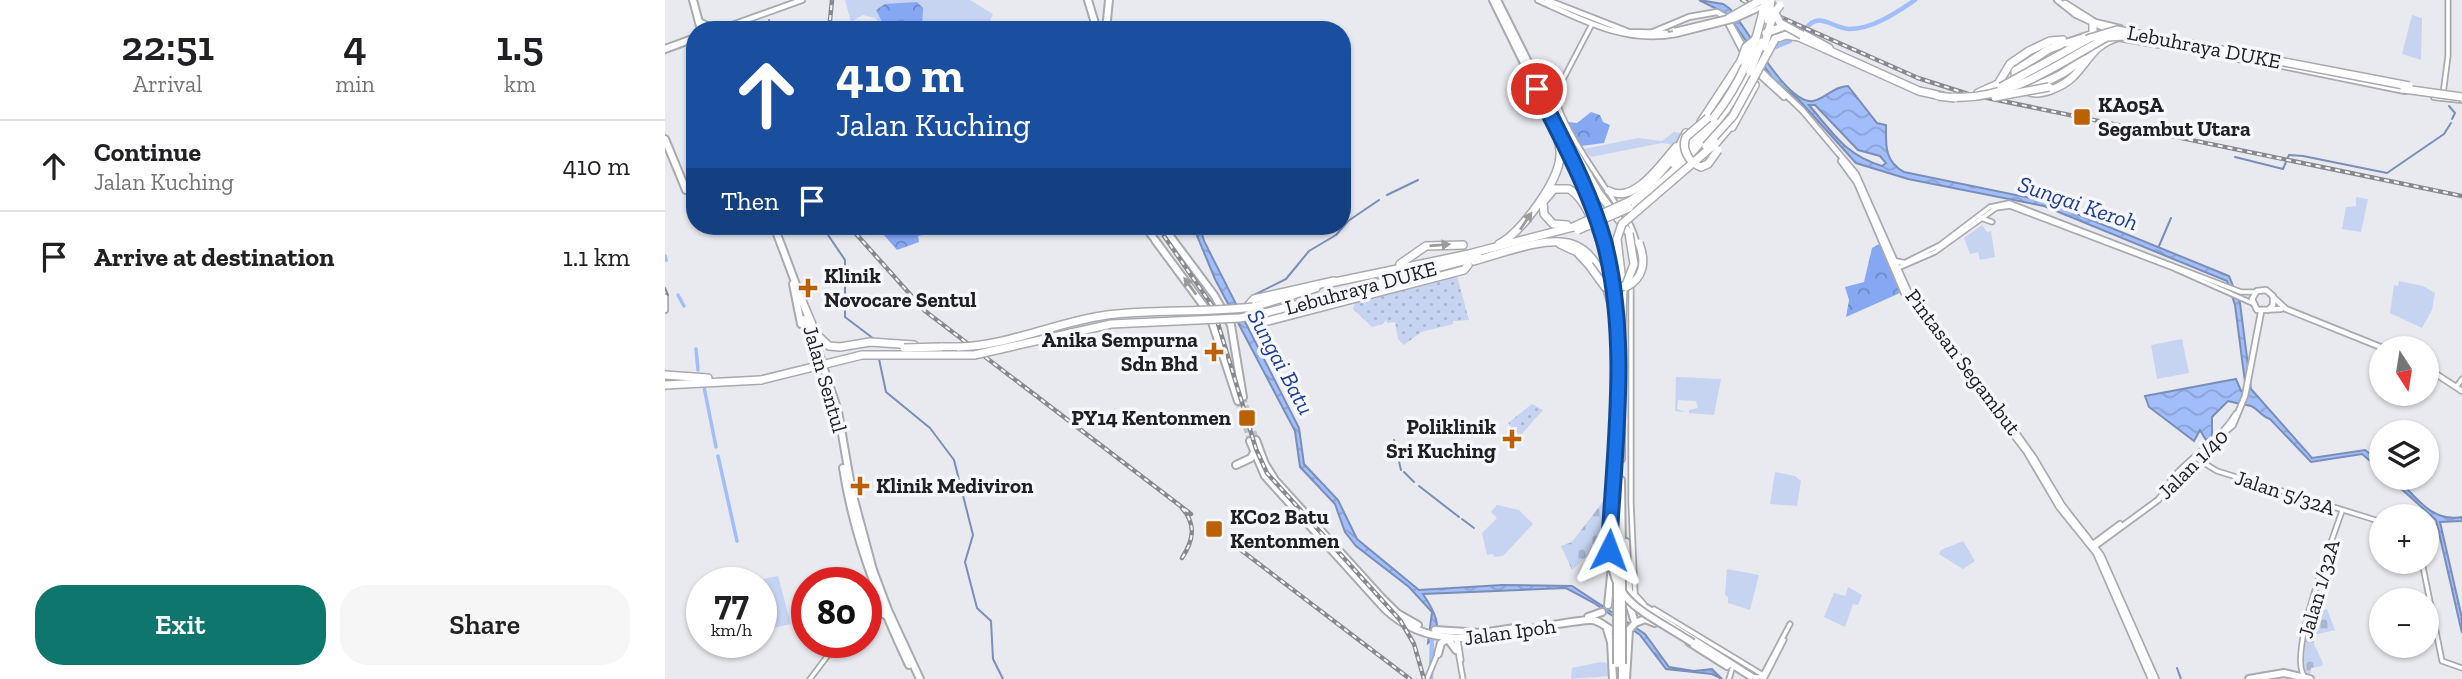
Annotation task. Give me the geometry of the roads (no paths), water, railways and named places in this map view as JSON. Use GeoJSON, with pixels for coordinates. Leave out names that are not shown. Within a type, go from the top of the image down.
{"type":"FeatureCollection","features":[{"type":"Feature","properties":{"kind":"highway"},"geometry":{"type":"LineString","coordinates":[[1729,21],[1773,1]]}},
{"type":"Feature","properties":{"kind":"highway"},"geometry":{"type":"LineString","coordinates":[[1773,1],[1778,20],[1802,36]]}},
{"type":"Feature","properties":{"kind":"highway"},"geometry":{"type":"LineString","coordinates":[[1743,59],[1737,75],[1716,103],[1713,118],[1689,134],[1684,144],[1692,162],[1701,167],[1713,158],[1742,106],[1773,15],[1773,1]]}},
{"type":"Feature","properties":{"kind":"highway","name":"Lebuhraya DUKE"},"geometry":{"type":"LineString","coordinates":[[665,379],[760,378],[862,355],[974,355],[1111,324],[1240,318],[1334,281],[1397,266],[1469,254],[1618,214],[1666,175],[1750,72],[1773,1]]}},
{"type":"Feature","properties":{"kind":"highway","name":"Lebuhraya DUKE"},"geometry":{"type":"LineString","coordinates":[[1713,118],[1740,77],[1773,1]]}},
{"type":"Feature","properties":{"kind":"highway"},"geometry":{"type":"LineString","coordinates":[[2093,24],[2095,32],[2034,57],[2015,71],[2016,84],[2025,91],[2039,93],[2052,90],[2074,79],[2086,58],[2101,45],[2124,35]]}},
{"type":"Feature","properties":{"kind":"highway"},"geometry":{"type":"LineString","coordinates":[[1609,191],[1623,194],[1638,186],[1705,117],[1753,40],[1782,27],[1800,30],[1829,49]]}},
{"type":"Feature","properties":{"kind":"highway","name":"Lebuhraya DUKE"},"geometry":{"type":"LineString","coordinates":[[1802,36],[1921,87],[1948,93],[1978,93],[2001,87],[2100,33],[2114,30],[2461,97]]}},
{"type":"Feature","properties":{"kind":"highway"},"geometry":{"type":"LineString","coordinates":[[1978,93],[1998,84],[2010,64],[2046,43],[2067,42],[2100,33]]}},
{"type":"Feature","properties":{"kind":"highway"},"geometry":{"type":"LineString","coordinates":[[2090,34],[2097,38],[2094,46]]}},
{"type":"Feature","properties":{"kind":"highway"},"geometry":{"type":"LineString","coordinates":[[1621,340],[1623,289],[1617,239],[1622,224],[1727,134],[1768,47],[1775,39],[1787,35],[1802,36]]}},
{"type":"Feature","properties":{"kind":"highway"},"geometry":{"type":"LineString","coordinates":[[1938,96],[1980,99],[2033,92],[2068,79],[2083,58],[2107,35],[2124,35]]}},
{"type":"Feature","properties":{"kind":"highway","name":"Lebuhraya DUKE"},"geometry":{"type":"LineString","coordinates":[[1802,36],[1846,60],[1938,96],[1993,94],[2107,37],[2124,35],[2439,96],[2461,97]]}},
{"type":"Feature","properties":{"kind":"highway"},"geometry":{"type":"LineString","coordinates":[[1718,141],[1755,85],[1775,39]]}},
{"type":"Feature","properties":{"kind":"highway"},"geometry":{"type":"LineString","coordinates":[[2067,42],[2020,71],[2020,83],[2028,87],[2059,77],[2083,58]]}},
{"type":"Feature","properties":{"kind":"highway"},"geometry":{"type":"LineString","coordinates":[[1666,175],[1723,129],[1742,106],[1750,72]]}},
{"type":"Feature","properties":{"kind":"highway"},"geometry":{"type":"LineString","coordinates":[[1469,254],[1495,246],[1516,234],[1556,171],[1560,150],[1549,114]]}},
{"type":"Feature","properties":{"kind":"highway"},"geometry":{"type":"LineString","coordinates":[[1389,288],[1480,259],[1552,243],[1569,247],[1581,255],[1599,281],[1609,289],[1621,289],[1638,278],[1643,261],[1634,237],[1563,132]]}},
{"type":"Feature","properties":{"kind":"highway"},"geometry":{"type":"LineString","coordinates":[[1666,175],[1681,140]]}},
{"type":"Feature","properties":{"kind":"highway","name":"Lebuhraya DUKE"},"geometry":{"type":"LineString","coordinates":[[665,379],[760,378],[860,351],[992,344],[1107,316],[1265,309],[1317,300],[1537,241],[1612,211],[1666,175]]}},
{"type":"Feature","properties":{"kind":"highway"},"geometry":{"type":"LineString","coordinates":[[1574,227],[1556,225],[1545,217],[1543,201],[1553,189],[1569,189],[1581,200],[1612,280]]}},
{"type":"Feature","properties":{"kind":"highway"},"geometry":{"type":"LineString","coordinates":[[1609,289],[1623,287],[1632,275],[1634,237]]}},
{"type":"Feature","properties":{"kind":"highway"},"geometry":{"type":"LineString","coordinates":[[1480,259],[1555,240],[1576,243],[1589,253],[1600,269],[1616,327]]}},
{"type":"Feature","properties":{"kind":"highway"},"geometry":{"type":"LineString","coordinates":[[1494,256],[1537,241]]}},
{"type":"Feature","properties":{"kind":"highway"},"geometry":{"type":"LineString","coordinates":[[1397,266],[1426,246],[1463,245]]}},
{"type":"Feature","properties":{"kind":"highway"},"geometry":{"type":"LineString","coordinates":[[1253,322],[1268,321],[1464,270],[1468,265]]}},
{"type":"Feature","properties":{"kind":"highway"},"geometry":{"type":"LineString","coordinates":[[1371,285],[1437,272]]}},
{"type":"Feature","properties":{"kind":"highway"},"geometry":{"type":"LineString","coordinates":[[1253,322],[1246,305],[1250,300],[1334,281]]}},
{"type":"Feature","properties":{"kind":"highway"},"geometry":{"type":"LineString","coordinates":[[1339,294],[1360,295]]}},
{"type":"Feature","properties":{"kind":"highway"},"geometry":{"type":"LineString","coordinates":[[801,298],[816,334],[829,346],[880,342],[941,347]]}},
{"type":"Feature","properties":{"kind":"highway"},"geometry":{"type":"LineString","coordinates":[[1253,322],[1275,317],[1317,300]]}},
{"type":"Feature","properties":{"kind":"main road"},"geometry":{"type":"LineString","coordinates":[[691,0],[698,20]]}},
{"type":"Feature","properties":{"kind":"main road"},"geometry":{"type":"LineString","coordinates":[[691,0],[697,21]]}},
{"type":"Feature","properties":{"kind":"main road"},"geometry":{"type":"LineString","coordinates":[[736,21],[795,0]]}},
{"type":"Feature","properties":{"kind":"main road"},"geometry":{"type":"LineString","coordinates":[[738,21],[802,0]]}},
{"type":"Feature","properties":{"kind":"main road"},"geometry":{"type":"LineString","coordinates":[[1088,0],[1098,21]]}},
{"type":"Feature","properties":{"kind":"main road"},"geometry":{"type":"LineString","coordinates":[[1495,0],[1593,207],[1612,280],[1616,327],[1619,679]]}},
{"type":"Feature","properties":{"kind":"main road"},"geometry":{"type":"LineString","coordinates":[[1495,0],[1563,132],[1604,229],[1615,274],[1621,340],[1622,528],[1619,557]]}},
{"type":"Feature","properties":{"kind":"main road"},"geometry":{"type":"LineString","coordinates":[[1538,0],[1592,23],[1639,37],[1674,33],[1729,21]]}},
{"type":"Feature","properties":{"kind":"main road"},"geometry":{"type":"LineString","coordinates":[[1547,0],[1603,23],[1646,34],[1674,33],[1735,19],[1773,1]]}},
{"type":"Feature","properties":{"kind":"main road"},"geometry":{"type":"LineString","coordinates":[[2059,0],[2093,24],[2124,35]]}},
{"type":"Feature","properties":{"kind":"main road"},"geometry":{"type":"LineString","coordinates":[[2059,0],[2099,24],[2443,94],[2445,98],[2461,97]]}},
{"type":"Feature","properties":{"kind":"main road"},"geometry":{"type":"LineString","coordinates":[[1092,11],[1109,3]]}},
{"type":"Feature","properties":{"kind":"main road"},"geometry":{"type":"LineString","coordinates":[[1104,21],[1109,3]]}},
{"type":"Feature","properties":{"kind":"main road","name":"Pintasan Segambut"},"geometry":{"type":"LineString","coordinates":[[1670,24],[1717,12],[1725,16],[1764,75],[1802,110],[1856,174],[1892,257],[1894,269],[1908,291],[2006,419],[2061,505],[2086,534],[2153,679]]}},
{"type":"Feature","properties":{"kind":"main road"},"geometry":{"type":"LineString","coordinates":[[1577,13],[1592,23],[1603,23]]}},
{"type":"Feature","properties":{"kind":"main road","name":"Pintasan Segambut"},"geometry":{"type":"LineString","coordinates":[[1729,21],[1743,59],[1801,113],[1854,177],[1904,293],[1993,407],[2059,507],[2101,555],[2153,679]]}},
{"type":"Feature","properties":{"kind":"main road"},"geometry":{"type":"LineString","coordinates":[[1670,24],[1662,32],[1674,33]]}},
{"type":"Feature","properties":{"kind":"main road"},"geometry":{"type":"LineString","coordinates":[[1646,34],[1670,24]]}},
{"type":"Feature","properties":{"kind":"main road"},"geometry":{"type":"LineString","coordinates":[[665,47],[686,40]]}},
{"type":"Feature","properties":{"kind":"main road"},"geometry":{"type":"LineString","coordinates":[[2207,46],[2214,41],[2220,49]]}},
{"type":"Feature","properties":{"kind":"main road"},"geometry":{"type":"LineString","coordinates":[[665,139],[686,190]]}},
{"type":"Feature","properties":{"kind":"main road","name":"Jalan Sentul"},"geometry":{"type":"LineString","coordinates":[[775,235],[794,286],[798,316],[815,349]]}},
{"type":"Feature","properties":{"kind":"main road","name":"Jalan Sentul"},"geometry":{"type":"LineString","coordinates":[[776,235],[801,298],[815,349],[839,414],[852,492],[870,567]]}},
{"type":"Feature","properties":{"kind":"main road"},"geometry":{"type":"LineString","coordinates":[[1151,235],[1209,313],[1241,399],[1231,325],[1207,286],[1169,235]]}},
{"type":"Feature","properties":{"kind":"main road"},"geometry":{"type":"LineString","coordinates":[[1892,257],[1897,263],[1904,265],[1900,276]]}},
{"type":"Feature","properties":{"kind":"main road"},"geometry":{"type":"LineString","coordinates":[[794,286],[799,311],[802,312],[801,298]]}},
{"type":"Feature","properties":{"kind":"main road"},"geometry":{"type":"LineString","coordinates":[[2286,309],[2259,311],[2252,303],[2255,292],[2266,290],[2286,309],[2369,342]]}},
{"type":"Feature","properties":{"kind":"main road"},"geometry":{"type":"LineString","coordinates":[[665,297],[665,310]]}},
{"type":"Feature","properties":{"kind":"main road"},"geometry":{"type":"LineString","coordinates":[[2268,310],[2274,298]]}},
{"type":"Feature","properties":{"kind":"main road","name":"Jalan 1/40"},"geometry":{"type":"LineString","coordinates":[[2093,546],[2158,500],[2224,431],[2238,412],[2259,311]]}},
{"type":"Feature","properties":{"kind":"main road"},"geometry":{"type":"LineString","coordinates":[[1228,362],[1235,363],[1240,380]]}},
{"type":"Feature","properties":{"kind":"main road"},"geometry":{"type":"LineString","coordinates":[[2439,376],[2462,391]]}},
{"type":"Feature","properties":{"kind":"main road"},"geometry":{"type":"LineString","coordinates":[[1993,407],[2006,419],[2018,442]]}},
{"type":"Feature","properties":{"kind":"main road"},"geometry":{"type":"LineString","coordinates":[[1617,419],[1609,557],[1620,589],[1637,607],[1733,669],[1752,678]]}},
{"type":"Feature","properties":{"kind":"main road","name":"Jalan Ipoh"},"geometry":{"type":"LineString","coordinates":[[1322,536],[1265,476],[1254,452],[1253,440],[1269,472],[1322,536],[1389,613],[1406,624],[1448,639],[1469,640],[1592,620],[1619,633],[1651,616]]}},
{"type":"Feature","properties":{"kind":"main road"},"geometry":{"type":"LineString","coordinates":[[1236,465],[1251,459],[1254,452]]}},
{"type":"Feature","properties":{"kind":"main road"},"geometry":{"type":"LineString","coordinates":[[1617,512],[1609,597],[1605,609],[1606,628],[1619,679]]}},
{"type":"Feature","properties":{"kind":"main road"},"geometry":{"type":"LineString","coordinates":[[1619,679],[1631,627],[1625,534],[1622,528]]}},
{"type":"Feature","properties":{"kind":"main road"},"geometry":{"type":"LineString","coordinates":[[2086,534],[2100,541],[2101,555]]}},
{"type":"Feature","properties":{"kind":"main road"},"geometry":{"type":"LineString","coordinates":[[1627,575],[1633,599],[1651,616],[1695,645]]}},
{"type":"Feature","properties":{"kind":"main road"},"geometry":{"type":"LineString","coordinates":[[2114,586],[2116,600]]}},
{"type":"Feature","properties":{"kind":"main road"},"geometry":{"type":"LineString","coordinates":[[1609,597],[1612,601],[1621,601],[1628,596]]}},
{"type":"Feature","properties":{"kind":"main road","name":"Jalan Sentul"},"geometry":{"type":"LineString","coordinates":[[882,602],[884,607]]}},
{"type":"Feature","properties":{"kind":"main road","name":"Jalan Ipoh"},"geometry":{"type":"LineString","coordinates":[[1448,639],[1630,606],[1651,616]]}},
{"type":"Feature","properties":{"kind":"main road"},"geometry":{"type":"LineString","coordinates":[[884,607],[886,617],[918,679]]}},
{"type":"Feature","properties":{"kind":"main road"},"geometry":{"type":"LineString","coordinates":[[884,607],[918,679]]}},
{"type":"Feature","properties":{"kind":"main road"},"geometry":{"type":"LineString","coordinates":[[882,614],[886,617]]}},
{"type":"Feature","properties":{"kind":"main road"},"geometry":{"type":"LineString","coordinates":[[1651,616],[1752,678]]}},
{"type":"Feature","properties":{"kind":"main road"},"geometry":{"type":"LineString","coordinates":[[1438,654],[1441,643],[1448,639],[1482,633]]}},
{"type":"Feature","properties":{"kind":"main road"},"geometry":{"type":"LineString","coordinates":[[1611,642],[1614,636],[1622,636],[1626,651]]}},
{"type":"Feature","properties":{"kind":"main road"},"geometry":{"type":"LineString","coordinates":[[2249,679],[2271,674],[2308,678]]}},
{"type":"Feature","properties":{"kind":"main road"},"geometry":{"type":"LineString","coordinates":[[2262,679],[2292,676]]}},
{"type":"Feature","properties":{"kind":"street"},"geometry":{"type":"LineString","coordinates":[[2443,94],[2448,60],[2448,0]]}},
{"type":"Feature","properties":{"kind":"street"},"geometry":{"type":"LineString","coordinates":[[1592,23],[1555,101],[1597,182],[1609,191],[1634,237],[1638,265],[1629,297],[1636,594],[1639,599],[1764,677]]}},
{"type":"Feature","properties":{"kind":"street"},"geometry":{"type":"LineString","coordinates":[[1904,265],[1940,245],[1990,207],[2009,202],[2242,294],[2252,303]]}},
{"type":"Feature","properties":{"kind":"street"},"geometry":{"type":"LineString","coordinates":[[1894,269],[1935,252],[1996,208],[2010,206],[2225,287]]}},
{"type":"Feature","properties":{"kind":"street"},"geometry":{"type":"LineString","coordinates":[[1981,218],[1992,222]]}},
{"type":"Feature","properties":{"kind":"street"},"geometry":{"type":"LineString","coordinates":[[2242,294],[2255,292]]}},
{"type":"Feature","properties":{"kind":"street"},"geometry":{"type":"LineString","coordinates":[[2456,387],[2462,379]]}},
{"type":"Feature","properties":{"kind":"street","name":"Jalan 5/32A"},"geometry":{"type":"LineString","coordinates":[[2196,458],[2217,471],[2369,518]]}},
{"type":"Feature","properties":{"kind":"street","name":"Jalan 1/32A"},"geometry":{"type":"LineString","coordinates":[[2301,667],[2305,621],[2342,511]]}},
{"type":"Feature","properties":{"kind":"street"},"geometry":{"type":"LineString","coordinates":[[2424,574],[2442,661],[2462,668]]}},
{"type":"Feature","properties":{"kind":"street"},"geometry":{"type":"LineString","coordinates":[[1764,677],[1790,624],[1764,677]]}},
{"type":"Feature","properties":{"kind":"street"},"geometry":{"type":"LineString","coordinates":[[1448,639],[1463,679]]}},
{"type":"Feature","properties":{"kind":"street"},"geometry":{"type":"LineString","coordinates":[[1427,679],[1438,654]]}},
{"type":"Feature","properties":{"kind":"street"},"geometry":{"type":"LineString","coordinates":[[810,679],[826,658]]}},
{"type":"Feature","properties":{"kind":"street"},"geometry":{"type":"LineString","coordinates":[[2292,676],[2301,667],[2308,678]]}},
{"type":"Feature","properties":{"kind":"street"},"geometry":{"type":"LineString","coordinates":[[1732,679],[1733,669]]}},
{"type":"Feature","properties":{"kind":"street"},"geometry":{"type":"LineString","coordinates":[[1752,678],[1764,677]]}},
{"type":"Feature","properties":{"kind":"water"},"geometry":{"type":"Polygon","coordinates":[[[1699,0],[1723,4],[1729,8],[1779,78],[1802,99],[1817,100],[1838,88],[1848,86],[1877,123],[1886,125],[1886,146],[1890,158],[1897,168],[1904,172],[2045,201],[2229,276],[2240,303],[2251,389],[2312,458],[2365,450],[2369,453],[2369,460],[2362,454],[2311,462],[2270,419],[2251,406],[2228,401],[2212,417],[2212,438],[2206,440],[2200,430],[2194,441],[2149,407],[2145,396],[2236,379],[2241,391],[2246,390],[2235,305],[2227,281],[2044,206],[1908,179],[1856,163],[1798,99],[1774,80],[1727,14],[1699,0]],[[1809,105],[1833,134],[1858,156],[1882,166],[1886,163],[1880,156],[1858,150],[1815,105],[1809,105]]]}},
{"type":"Feature","properties":{"kind":"water"},"geometry":{"type":"Polygon","coordinates":[[[1197,235],[1202,235],[1299,428],[1304,464],[1338,500],[1357,539],[1419,590],[1502,585],[1572,586],[1645,634],[1669,667],[1694,671],[1712,669],[1722,679],[1712,674],[1666,669],[1640,635],[1594,603],[1566,588],[1423,594],[1434,613],[1437,626],[1428,643],[1432,612],[1409,587],[1356,546],[1345,532],[1335,504],[1300,467],[1295,431],[1215,279],[1197,235]]]}},
{"type":"Feature","properties":{"kind":"water"},"geometry":{"type":"Polygon","coordinates":[[[2402,490],[2408,490],[2422,504],[2418,504],[2402,490]]]}},
{"type":"Feature","properties":{"kind":"water"},"geometry":{"type":"Polygon","coordinates":[[[2439,515],[2451,518],[2462,517],[2462,521],[2440,522],[2462,618],[2462,633],[2439,533],[2439,515]]]}},
{"type":"Feature","properties":{"kind":"waterway"},"geometry":{"type":"LineString","coordinates":[[1805,30],[1815,21],[1849,29],[1867,26],[1915,0]]}},
{"type":"Feature","properties":{"kind":"waterway"},"geometry":{"type":"LineString","coordinates":[[1758,54],[1790,41]]}},
{"type":"Feature","properties":{"kind":"waterway"},"geometry":{"type":"LineString","coordinates":[[2449,106],[2455,113],[2452,119]]}},
{"type":"Feature","properties":{"kind":"waterway"},"geometry":{"type":"LineString","coordinates":[[2235,157],[2283,169],[2289,155],[2303,156],[2387,173],[2444,134],[2451,123]]}},
{"type":"Feature","properties":{"kind":"waterway"},"geometry":{"type":"LineString","coordinates":[[1387,195],[1418,180]]}},
{"type":"Feature","properties":{"kind":"waterway"},"geometry":{"type":"LineString","coordinates":[[1351,219],[1379,200]]}},
{"type":"Feature","properties":{"kind":"waterway"},"geometry":{"type":"LineString","coordinates":[[2159,246],[2171,218]]}},
{"type":"Feature","properties":{"kind":"waterway"},"geometry":{"type":"LineString","coordinates":[[828,235],[845,260],[845,317],[874,339]]}},
{"type":"Feature","properties":{"kind":"waterway"},"geometry":{"type":"LineString","coordinates":[[1254,295],[1286,279],[1309,251],[1336,235]]}},
{"type":"Feature","properties":{"kind":"waterway"},"geometry":{"type":"LineString","coordinates":[[665,256],[666,260]]}},
{"type":"Feature","properties":{"kind":"waterway"},"geometry":{"type":"LineString","coordinates":[[678,295],[684,306]]}},
{"type":"Feature","properties":{"kind":"waterway"},"geometry":{"type":"LineString","coordinates":[[696,349],[698,370]]}},
{"type":"Feature","properties":{"kind":"waterway"},"geometry":{"type":"LineString","coordinates":[[879,359],[886,392],[930,428],[954,460],[973,535],[965,562],[977,608],[991,621],[993,659],[1003,679]]}},
{"type":"Feature","properties":{"kind":"waterway"},"geometry":{"type":"LineString","coordinates":[[704,387],[716,447]]}},
{"type":"Feature","properties":{"kind":"waterway"},"geometry":{"type":"LineString","coordinates":[[1394,440],[1401,470]]}},
{"type":"Feature","properties":{"kind":"waterway"},"geometry":{"type":"LineString","coordinates":[[718,456],[737,541]]}},
{"type":"Feature","properties":{"kind":"waterway"},"geometry":{"type":"LineString","coordinates":[[1404,472],[1414,482]]}},
{"type":"Feature","properties":{"kind":"waterway"},"geometry":{"type":"LineString","coordinates":[[1419,486],[1459,517]]}},
{"type":"Feature","properties":{"kind":"waterway"},"geometry":{"type":"LineString","coordinates":[[1462,519],[1474,528]]}},
{"type":"Feature","properties":{"kind":"waterway","name":"Sungai Batu"},"geometry":{"type":"LineString","coordinates":[[1431,679],[1432,638]]}},
{"type":"Feature","properties":{"kind":"waterway"},"geometry":{"type":"LineString","coordinates":[[2177,668],[2181,679]]}},
{"type":"Feature","properties":{"kind":"tunnel"},"geometry":{"type":"LineString","coordinates":[[1243,397],[1256,440]]}},
{"type":"Feature","properties":{"kind":"tunnel"},"geometry":{"type":"LineString","coordinates":[[1238,401],[1250,441]]}},
{"type":"Feature","properties":{"kind":"tram line"},"geometry":{"type":"LineString","coordinates":[[665,288],[668,295]]}},
{"type":"Feature","properties":{"kind":"railway"},"geometry":{"type":"LineString","coordinates":[[830,21],[832,0]]}},
{"type":"Feature","properties":{"kind":"railway"},"geometry":{"type":"LineString","coordinates":[[1742,0],[1918,78],[1968,94],[2462,196]]}},
{"type":"Feature","properties":{"kind":"railway"},"geometry":{"type":"LineString","coordinates":[[857,235],[925,311],[1191,514]]}},
{"type":"Feature","properties":{"kind":"railway"},"geometry":{"type":"LineString","coordinates":[[1164,236],[1213,307],[1256,449],[1267,473],[1400,620],[1414,644],[1424,679]]}},
{"type":"Feature","properties":{"kind":"railway"},"geometry":{"type":"LineString","coordinates":[[1182,508],[1190,521],[1192,533],[1182,558]]}},
{"type":"Feature","properties":{"kind":"railway"},"geometry":{"type":"LineString","coordinates":[[1233,544],[1410,679]]}},
{"type":"Feature","properties":{"kind":"place","name":"KA05A Segambut Utara"},"geometry":{"type":"Point","coordinates":[2082,117]}},
{"type":"Feature","properties":{"kind":"place","name":"Klinik Novocare Sentul"},"geometry":{"type":"Point","coordinates":[808,288]}},
{"type":"Feature","properties":{"kind":"place","name":"Anika Sempurna Sdn Bhd"},"geometry":{"type":"Point","coordinates":[1214,352]}},
{"type":"Feature","properties":{"kind":"place","name":"PY14 Kentonmen"},"geometry":{"type":"Point","coordinates":[1247,418]}},
{"type":"Feature","properties":{"kind":"place","name":"Poliklinik Sri Kuching"},"geometry":{"type":"Point","coordinates":[1512,439]}},
{"type":"Feature","properties":{"kind":"place","name":"Klinik Mediviron"},"geometry":{"type":"Point","coordinates":[860,486]}},
{"type":"Feature","properties":{"kind":"place","name":"KC02 Batu Kentonmen"},"geometry":{"type":"Point","coordinates":[1214,529]}},
{"type":"Feature","properties":{"kind":"water label","name":"Sungai Keroh"},"geometry":{"type":"Point","coordinates":[2078,203]}}]}
